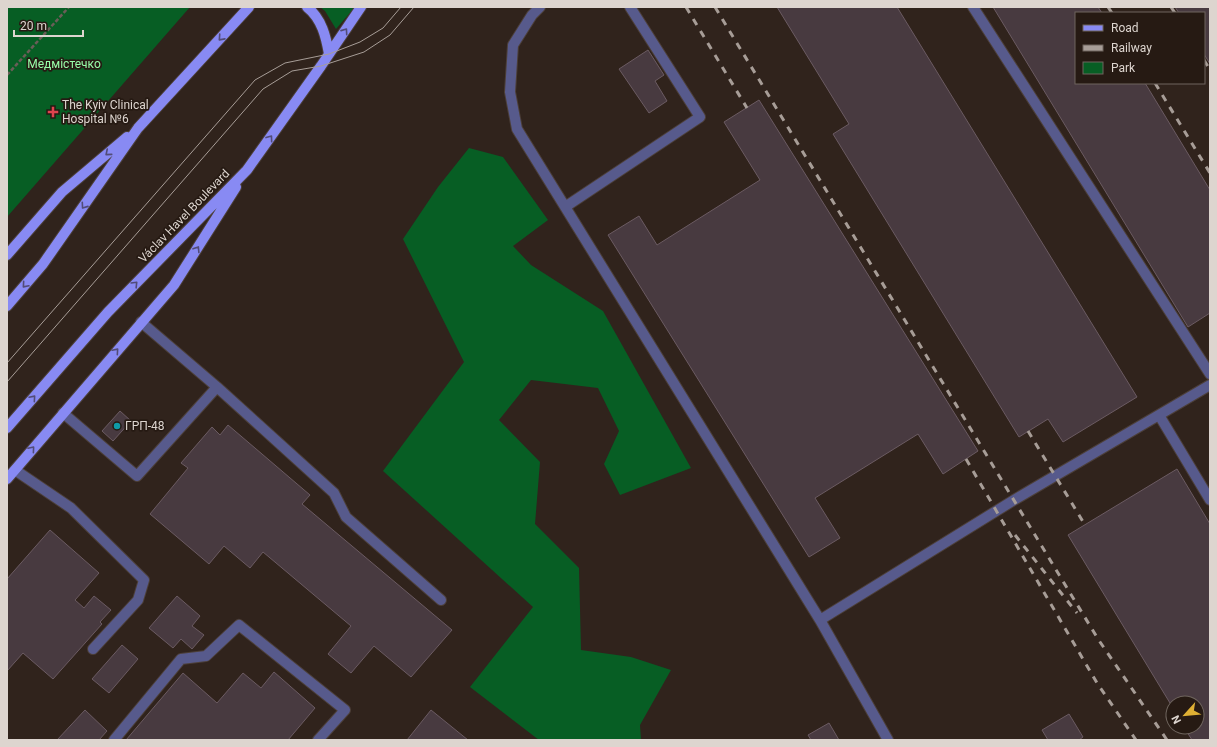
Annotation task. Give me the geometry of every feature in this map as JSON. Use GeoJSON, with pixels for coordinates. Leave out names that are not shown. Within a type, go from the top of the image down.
{"type":"FeatureCollection","features":[{"type":"Feature","properties":{"kind":"main road"},"geometry":{"type":"LineString","coordinates":[[307,7],[315,14],[320,23],[326,37],[329,54]]}},
{"type":"Feature","properties":{"kind":"main road","name":"Václav Havel Boulevard"},"geometry":{"type":"LineString","coordinates":[[7,428],[108,312],[247,170],[361,7]]}},
{"type":"Feature","properties":{"kind":"main road"},"geometry":{"type":"LineString","coordinates":[[7,255],[62,192],[138,128],[249,8]]}},
{"type":"Feature","properties":{"kind":"main road"},"geometry":{"type":"LineString","coordinates":[[7,306],[43,264],[138,128]]}},
{"type":"Feature","properties":{"kind":"main road"},"geometry":{"type":"LineString","coordinates":[[7,479],[174,285],[247,170]]}},
{"type":"Feature","properties":{"kind":"lane"},"geometry":{"type":"LineString","coordinates":[[540,7],[532,15],[513,45],[510,92],[517,129],[820,620],[888,740]]}},
{"type":"Feature","properties":{"kind":"lane"},"geometry":{"type":"LineString","coordinates":[[565,207],[700,117],[630,7]]}},
{"type":"Feature","properties":{"kind":"lane"},"geometry":{"type":"LineString","coordinates":[[973,7],[1210,374]]}},
{"type":"Feature","properties":{"kind":"lane"},"geometry":{"type":"LineString","coordinates":[[141,322],[217,387],[334,493],[346,517],[441,600]]}},
{"type":"Feature","properties":{"kind":"lane"},"geometry":{"type":"LineString","coordinates":[[820,620],[1014,500],[1210,385]]}},
{"type":"Feature","properties":{"kind":"lane"},"geometry":{"type":"LineString","coordinates":[[63,413],[137,476],[217,387]]}},
{"type":"Feature","properties":{"kind":"lane"},"geometry":{"type":"LineString","coordinates":[[1158,416],[1210,500]]}},
{"type":"Feature","properties":{"kind":"lane"},"geometry":{"type":"LineString","coordinates":[[15,470],[71,508],[144,580],[138,600],[93,649]]}},
{"type":"Feature","properties":{"kind":"lane"},"geometry":{"type":"LineString","coordinates":[[114,740],[181,659],[206,656],[239,625],[345,710],[318,740]]}},
{"type":"Feature","properties":{"kind":"path"},"geometry":{"type":"LineString","coordinates":[[7,75],[68,7]]}},
{"type":"Feature","properties":{"kind":"green space","name":"Медмістечко"},"geometry":{"type":"Polygon","coordinates":[[[7,7],[190,7],[7,217],[7,7]]]}},
{"type":"Feature","properties":{"kind":"green space"},"geometry":{"type":"Polygon","coordinates":[[[320,7],[355,7],[336,29],[325,11],[320,7]]]}},
{"type":"Feature","properties":{"kind":"green space"},"geometry":{"type":"Polygon","coordinates":[[[469,148],[503,157],[548,220],[513,246],[531,265],[603,311],[691,468],[620,495],[604,464],[619,431],[598,388],[531,380],[499,420],[540,462],[535,524],[579,568],[581,650],[631,657],[671,670],[640,725],[641,740],[539,740],[470,687],[533,607],[383,471],[464,362],[403,239],[438,187],[469,148]]]}},
{"type":"Feature","properties":{"kind":"building"},"geometry":{"type":"Polygon","coordinates":[[[777,7],[897,7],[1137,397],[1063,442],[1048,419],[1019,437],[833,134],[849,124],[777,7]]]}},
{"type":"Feature","properties":{"kind":"building"},"geometry":{"type":"Polygon","coordinates":[[[993,7],[1098,7],[1101,12],[1075,12],[1075,84],[1146,84],[1210,190],[1210,313],[1188,327],[993,7]]]}},
{"type":"Feature","properties":{"kind":"building"},"geometry":{"type":"Polygon","coordinates":[[[1175,7],[1210,7],[1210,64],[1205,56],[1205,12],[1178,12],[1175,7]]]}},
{"type":"Feature","properties":{"kind":"building"},"geometry":{"type":"Polygon","coordinates":[[[648,50],[664,75],[655,81],[667,101],[649,113],[619,69],[648,50]]]}},
{"type":"Feature","properties":{"kind":"building"},"geometry":{"type":"Polygon","coordinates":[[[759,100],[978,451],[943,474],[918,434],[815,498],[840,538],[809,557],[608,235],[639,216],[657,245],[760,180],[724,122],[759,100]]]}},
{"type":"Feature","properties":{"kind":"building","name":"ГРП-48"},"geometry":{"type":"Polygon","coordinates":[[[120,411],[131,421],[113,441],[102,431],[120,411]]]}},
{"type":"Feature","properties":{"kind":"building"},"geometry":{"type":"Polygon","coordinates":[[[228,425],[310,495],[302,504],[452,630],[411,677],[374,646],[351,673],[328,654],[351,626],[263,552],[250,568],[224,546],[209,564],[150,514],[188,468],[181,463],[212,427],[220,435],[228,425]]]}},
{"type":"Feature","properties":{"kind":"building"},"geometry":{"type":"Polygon","coordinates":[[[1177,469],[1210,524],[1210,740],[1192,740],[1189,735],[1205,735],[1205,695],[1165,695],[1068,535],[1177,469]]]}},
{"type":"Feature","properties":{"kind":"building"},"geometry":{"type":"Polygon","coordinates":[[[50,530],[99,573],[75,600],[84,608],[94,596],[111,610],[100,622],[102,624],[53,679],[23,653],[7,671],[7,579],[50,530]]]}},
{"type":"Feature","properties":{"kind":"building"},"geometry":{"type":"Polygon","coordinates":[[[177,596],[200,616],[192,626],[204,635],[192,649],[181,639],[173,648],[149,628],[177,596]]]}},
{"type":"Feature","properties":{"kind":"building"},"geometry":{"type":"Polygon","coordinates":[[[122,645],[138,659],[109,693],[92,679],[122,645]]]}},
{"type":"Feature","properties":{"kind":"building"},"geometry":{"type":"Polygon","coordinates":[[[274,672],[315,708],[288,740],[126,740],[183,673],[217,703],[243,673],[261,688],[274,672]]]}},
{"type":"Feature","properties":{"kind":"building"},"geometry":{"type":"Polygon","coordinates":[[[85,710],[107,731],[99,740],[57,740],[85,710]]]}},
{"type":"Feature","properties":{"kind":"building"},"geometry":{"type":"Polygon","coordinates":[[[431,710],[468,740],[407,740],[431,710]]]}},
{"type":"Feature","properties":{"kind":"building"},"geometry":{"type":"Polygon","coordinates":[[[1069,714],[1083,737],[1079,740],[1048,740],[1042,730],[1069,714]]]}},
{"type":"Feature","properties":{"kind":"building"},"geometry":{"type":"Polygon","coordinates":[[[829,723],[839,740],[811,740],[808,735],[829,723]]]}},
{"type":"Feature","properties":{"kind":"tram line"},"geometry":{"type":"LineString","coordinates":[[7,363],[255,80],[285,63],[329,54],[360,42],[383,28],[401,7]]}},
{"type":"Feature","properties":{"kind":"tram line"},"geometry":{"type":"LineString","coordinates":[[7,382],[263,89],[292,71],[321,66],[364,52],[390,35],[414,7]]}},
{"type":"Feature","properties":{"kind":"railway"},"geometry":{"type":"LineString","coordinates":[[686,7],[747,108]]}},
{"type":"Feature","properties":{"kind":"railway"},"geometry":{"type":"LineString","coordinates":[[715,7],[1098,639],[1167,740]]}},
{"type":"Feature","properties":{"kind":"railway"},"geometry":{"type":"LineString","coordinates":[[1108,7],[1111,12]]}},
{"type":"Feature","properties":{"kind":"railway"},"geometry":{"type":"LineString","coordinates":[[1171,7],[1174,12]]}},
{"type":"Feature","properties":{"kind":"railway"},"geometry":{"type":"LineString","coordinates":[[1205,62],[1210,70]]}},
{"type":"Feature","properties":{"kind":"railway"},"geometry":{"type":"LineString","coordinates":[[1156,84],[1210,173]]}},
{"type":"Feature","properties":{"kind":"railway"},"geometry":{"type":"LineString","coordinates":[[1028,431],[1085,525]]}},
{"type":"Feature","properties":{"kind":"railway"},"geometry":{"type":"LineString","coordinates":[[966,459],[1097,683],[1136,740]]}},
{"type":"Feature","properties":{"kind":"railway"},"geometry":{"type":"LineString","coordinates":[[1015,535],[1077,613]]}},
{"type":"Feature","properties":{"kind":"place","name":"The Kyiv Clinical Hospital №6"},"geometry":{"type":"Point","coordinates":[53,112]}},
{"type":"Feature","properties":{"kind":"place","name":"ГРП-48"},"geometry":{"type":"Point","coordinates":[117,426]}}]}
